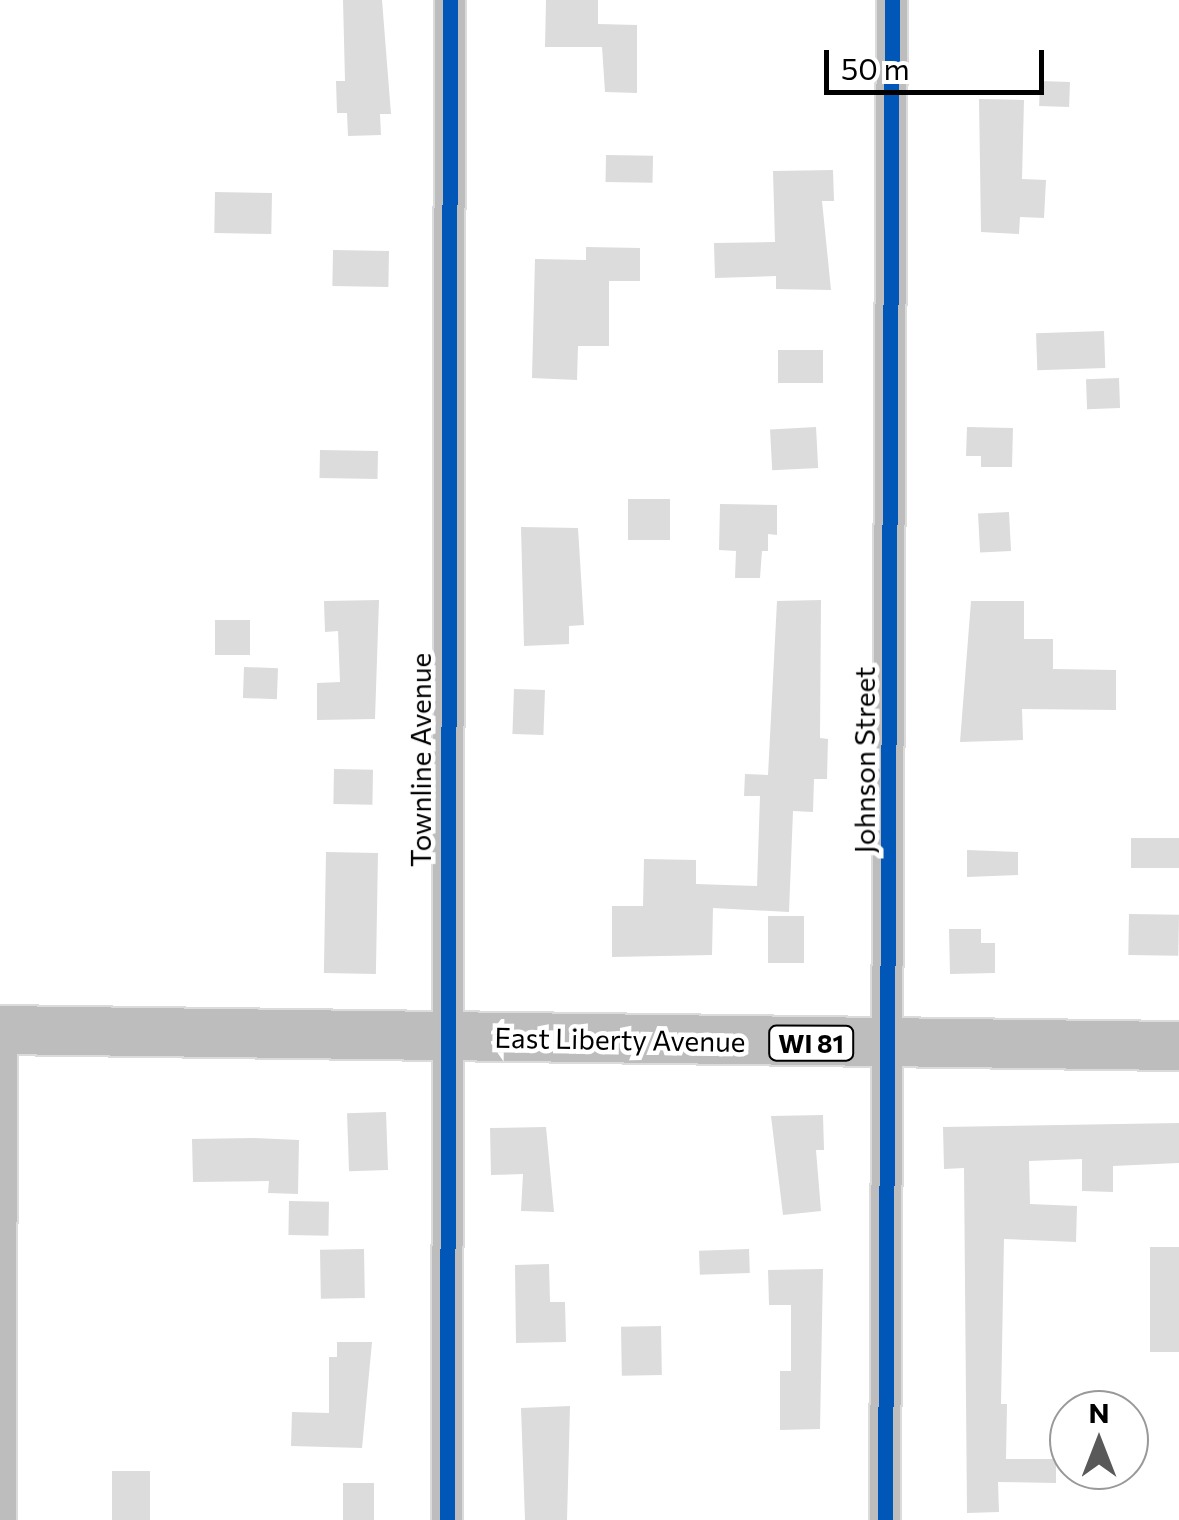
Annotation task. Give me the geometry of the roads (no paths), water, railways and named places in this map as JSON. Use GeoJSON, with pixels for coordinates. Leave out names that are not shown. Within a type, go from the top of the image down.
{"type":"FeatureCollection","features":[{"type":"Feature","properties":{"kind":"main road","name":"East Liberty Avenue"},"geometry":{"type":"LineString","coordinates":[[1,1030],[444,1034],[888,1046],[1179,1046]]}},
{"type":"Feature","properties":{"kind":"street","name":"Townline Avenue"},"geometry":{"type":"LineString","coordinates":[[447,1520],[444,1034],[450,0]]}},
{"type":"Feature","properties":{"kind":"street","name":"Johnson Street"},"geometry":{"type":"LineString","coordinates":[[885,1520],[892,0]]}},
{"type":"Feature","properties":{"kind":"street"},"geometry":{"type":"LineString","coordinates":[[0,1520],[1,1030]]}}]}
